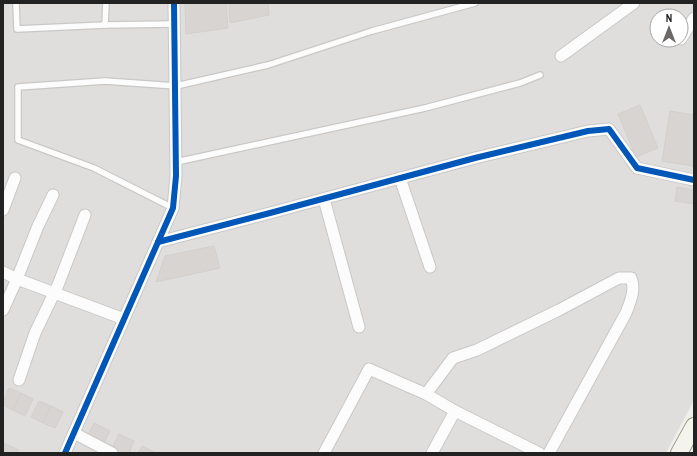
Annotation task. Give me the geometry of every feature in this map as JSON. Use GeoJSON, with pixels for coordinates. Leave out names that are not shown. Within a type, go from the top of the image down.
{"type":"FeatureCollection","features":[{"type":"Feature","properties":{"kind":"main road"},"geometry":{"type":"LineString","coordinates":[[680,453],[694,426]]}},
{"type":"Feature","properties":{"kind":"main road"},"geometry":{"type":"LineString","coordinates":[[691,453],[694,447]]}},
{"type":"Feature","properties":{"kind":"street"},"geometry":{"type":"LineString","coordinates":[[65,453],[173,208],[176,176],[174,3]]}},
{"type":"Feature","properties":{"kind":"street"},"geometry":{"type":"LineString","coordinates":[[561,56],[634,3]]}},
{"type":"Feature","properties":{"kind":"street"},"geometry":{"type":"LineString","coordinates":[[158,242],[551,139],[588,131],[609,129],[637,168],[694,180]]}},
{"type":"Feature","properties":{"kind":"street"},"geometry":{"type":"LineString","coordinates":[[3,210],[15,178]]}},
{"type":"Feature","properties":{"kind":"street"},"geometry":{"type":"LineString","coordinates":[[400,178],[430,268]]}},
{"type":"Feature","properties":{"kind":"street"},"geometry":{"type":"LineString","coordinates":[[3,310],[38,226],[54,195]]}},
{"type":"Feature","properties":{"kind":"street"},"geometry":{"type":"LineString","coordinates":[[324,199],[359,327]]}},
{"type":"Feature","properties":{"kind":"street"},"geometry":{"type":"LineString","coordinates":[[19,380],[35,333],[54,292],[85,215]]}},
{"type":"Feature","properties":{"kind":"street"},"geometry":{"type":"LineString","coordinates":[[3,272],[17,279],[124,319]]}},
{"type":"Feature","properties":{"kind":"street"},"geometry":{"type":"LineString","coordinates":[[426,394],[453,358],[477,350],[559,310],[619,278],[631,278],[633,283],[632,297],[626,313],[550,453]]}},
{"type":"Feature","properties":{"kind":"street"},"geometry":{"type":"LineString","coordinates":[[324,453],[369,369],[426,394],[539,453]]}},
{"type":"Feature","properties":{"kind":"street"},"geometry":{"type":"LineString","coordinates":[[432,453],[455,410]]}},
{"type":"Feature","properties":{"kind":"street"},"geometry":{"type":"LineString","coordinates":[[74,433],[112,453]]}},
{"type":"Feature","properties":{"kind":"lane"},"geometry":{"type":"LineString","coordinates":[[16,3],[17,29],[174,24]]}},
{"type":"Feature","properties":{"kind":"lane"},"geometry":{"type":"LineString","coordinates":[[105,25],[106,3]]}},
{"type":"Feature","properties":{"kind":"lane"},"geometry":{"type":"LineString","coordinates":[[173,208],[94,168],[18,140],[18,87],[105,81],[176,86],[268,65],[372,31],[474,3]]}},
{"type":"Feature","properties":{"kind":"lane"},"geometry":{"type":"LineString","coordinates":[[176,162],[425,108],[520,83],[540,74]]}},
{"type":"Feature","properties":{"kind":"shaded area"},"geometry":{"type":"Polygon","coordinates":[[[3,3],[694,3],[694,400],[666,453],[3,453],[3,3]]]}},
{"type":"Feature","properties":{"kind":"building"},"geometry":{"type":"Polygon","coordinates":[[[185,3],[226,3],[228,28],[186,34],[185,3]]]}},
{"type":"Feature","properties":{"kind":"building"},"geometry":{"type":"Polygon","coordinates":[[[229,3],[268,3],[269,15],[230,23],[229,3]]]}},
{"type":"Feature","properties":{"kind":"building"},"geometry":{"type":"Polygon","coordinates":[[[640,105],[658,148],[636,157],[618,114],[640,105]]]}},
{"type":"Feature","properties":{"kind":"building"},"geometry":{"type":"Polygon","coordinates":[[[670,111],[694,115],[693,166],[662,161],[670,111]]]}},
{"type":"Feature","properties":{"kind":"building"},"geometry":{"type":"Polygon","coordinates":[[[677,187],[694,190],[694,204],[675,201],[677,187]]]}},
{"type":"Feature","properties":{"kind":"building"},"geometry":{"type":"Polygon","coordinates":[[[214,246],[220,268],[156,282],[165,256],[214,246]]]}},
{"type":"Feature","properties":{"kind":"building"},"geometry":{"type":"Polygon","coordinates":[[[9,388],[21,393],[13,410],[3,405],[3,401],[9,388]]]}},
{"type":"Feature","properties":{"kind":"building"},"geometry":{"type":"Polygon","coordinates":[[[21,393],[33,399],[25,416],[13,410],[21,393]]]}},
{"type":"Feature","properties":{"kind":"building"},"geometry":{"type":"Polygon","coordinates":[[[39,401],[51,406],[43,423],[31,417],[39,401]]]}},
{"type":"Feature","properties":{"kind":"building"},"geometry":{"type":"Polygon","coordinates":[[[51,406],[63,412],[55,428],[43,423],[51,406]]]}},
{"type":"Feature","properties":{"kind":"building"},"geometry":{"type":"Polygon","coordinates":[[[94,423],[110,431],[102,447],[86,439],[94,423]]]}},
{"type":"Feature","properties":{"kind":"building"},"geometry":{"type":"Polygon","coordinates":[[[119,434],[134,441],[129,453],[116,453],[111,450],[119,434]]]}},
{"type":"Feature","properties":{"kind":"building"},"geometry":{"type":"Polygon","coordinates":[[[3,443],[19,450],[17,453],[3,453],[3,443]]]}},
{"type":"Feature","properties":{"kind":"building"},"geometry":{"type":"Polygon","coordinates":[[[142,446],[156,453],[138,453],[142,446]]]}},
{"type":"Feature","properties":{"kind":"cycle path"},"geometry":{"type":"LineString","coordinates":[[65,453],[173,208],[176,176],[174,3]]}},
{"type":"Feature","properties":{"kind":"cycle path"},"geometry":{"type":"LineString","coordinates":[[158,242],[475,158],[588,131],[609,129],[637,168],[694,180]]}}]}
